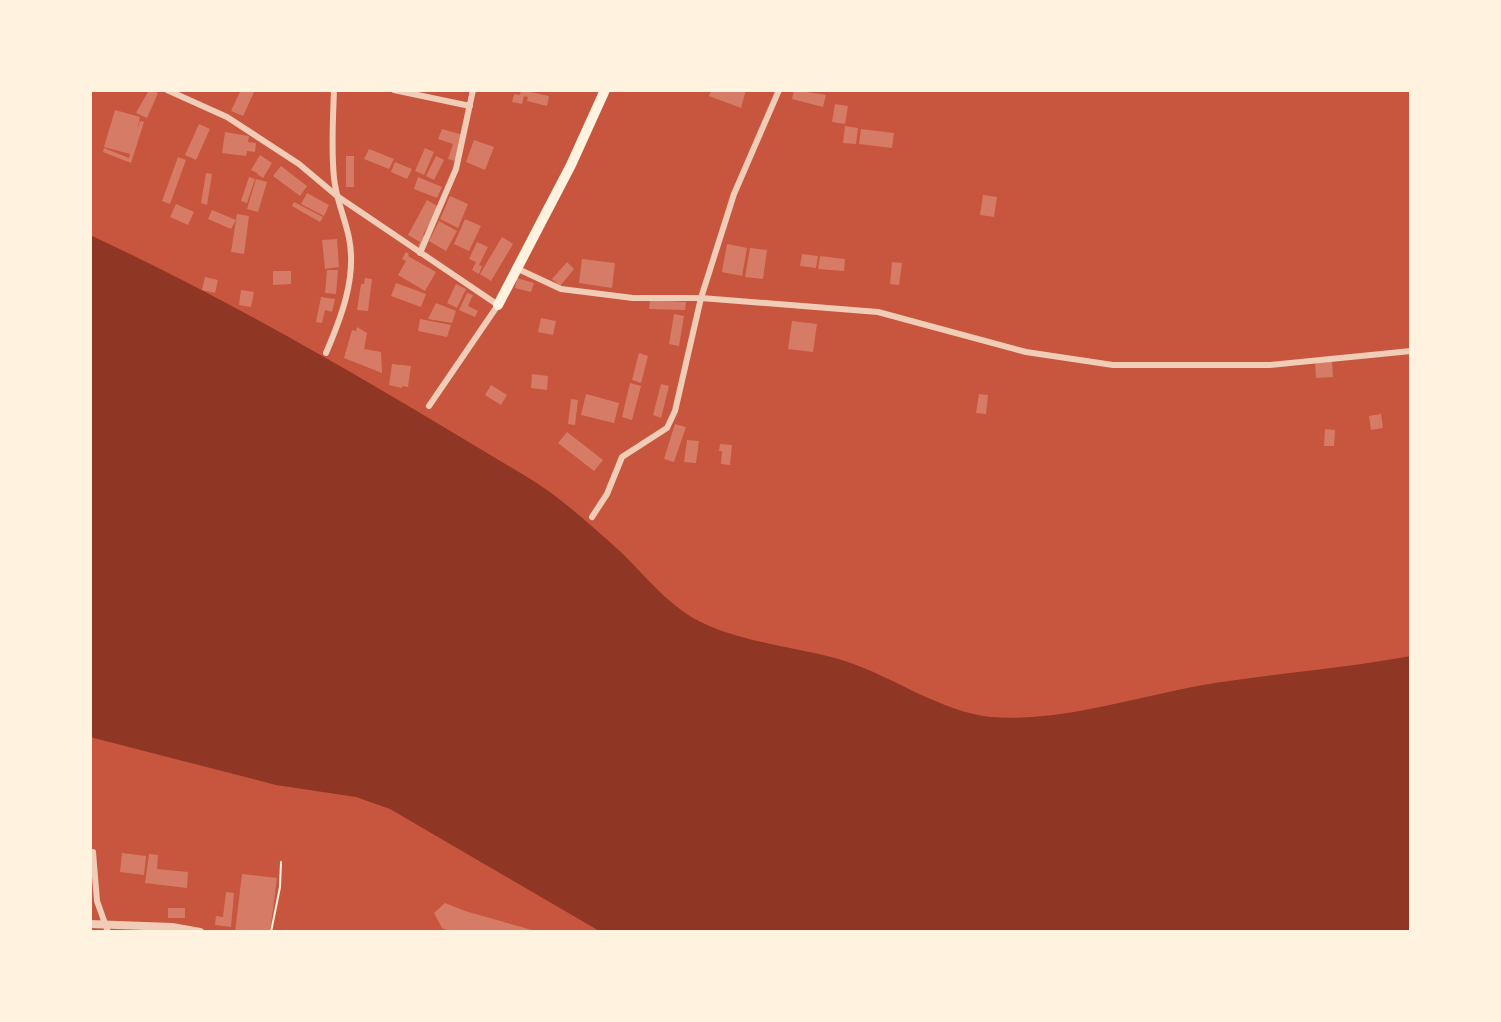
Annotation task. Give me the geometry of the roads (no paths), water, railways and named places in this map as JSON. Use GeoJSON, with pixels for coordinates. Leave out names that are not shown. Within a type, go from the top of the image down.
{"type":"FeatureCollection","features":[{"type":"Feature","properties":{"kind":"main road"},"geometry":{"type":"LineString","coordinates":[[498,305],[571,165],[605,90]]}},
{"type":"Feature","properties":{"kind":"street"},"geometry":{"type":"LineString","coordinates":[[167,90],[227,117],[299,164],[337,196],[498,305],[429,406]]}},
{"type":"Feature","properties":{"kind":"street"},"geometry":{"type":"LineString","coordinates":[[326,353],[348,289],[351,261],[350,240],[337,196],[332,138],[334,90]]}},
{"type":"Feature","properties":{"kind":"street"},"geometry":{"type":"LineString","coordinates":[[394,90],[470,106]]}},
{"type":"Feature","properties":{"kind":"street"},"geometry":{"type":"LineString","coordinates":[[420,253],[456,169],[473,90]]}},
{"type":"Feature","properties":{"kind":"street"},"geometry":{"type":"LineString","coordinates":[[592,517],[607,494],[622,457],[667,428],[675,411],[701,298],[734,194],[779,90]]}},
{"type":"Feature","properties":{"kind":"street"},"geometry":{"type":"LineString","coordinates":[[516,268],[561,289],[633,298],[701,298],[878,312],[1026,352],[1113,365],[1269,365],[1411,351]]}},
{"type":"Feature","properties":{"kind":"street"},"geometry":{"type":"LineString","coordinates":[[93,852],[97,901],[107,928]]}},
{"type":"Feature","properties":{"kind":"street"},"geometry":{"type":"LineString","coordinates":[[90,924],[107,928],[172,927],[200,932]]}}]}
